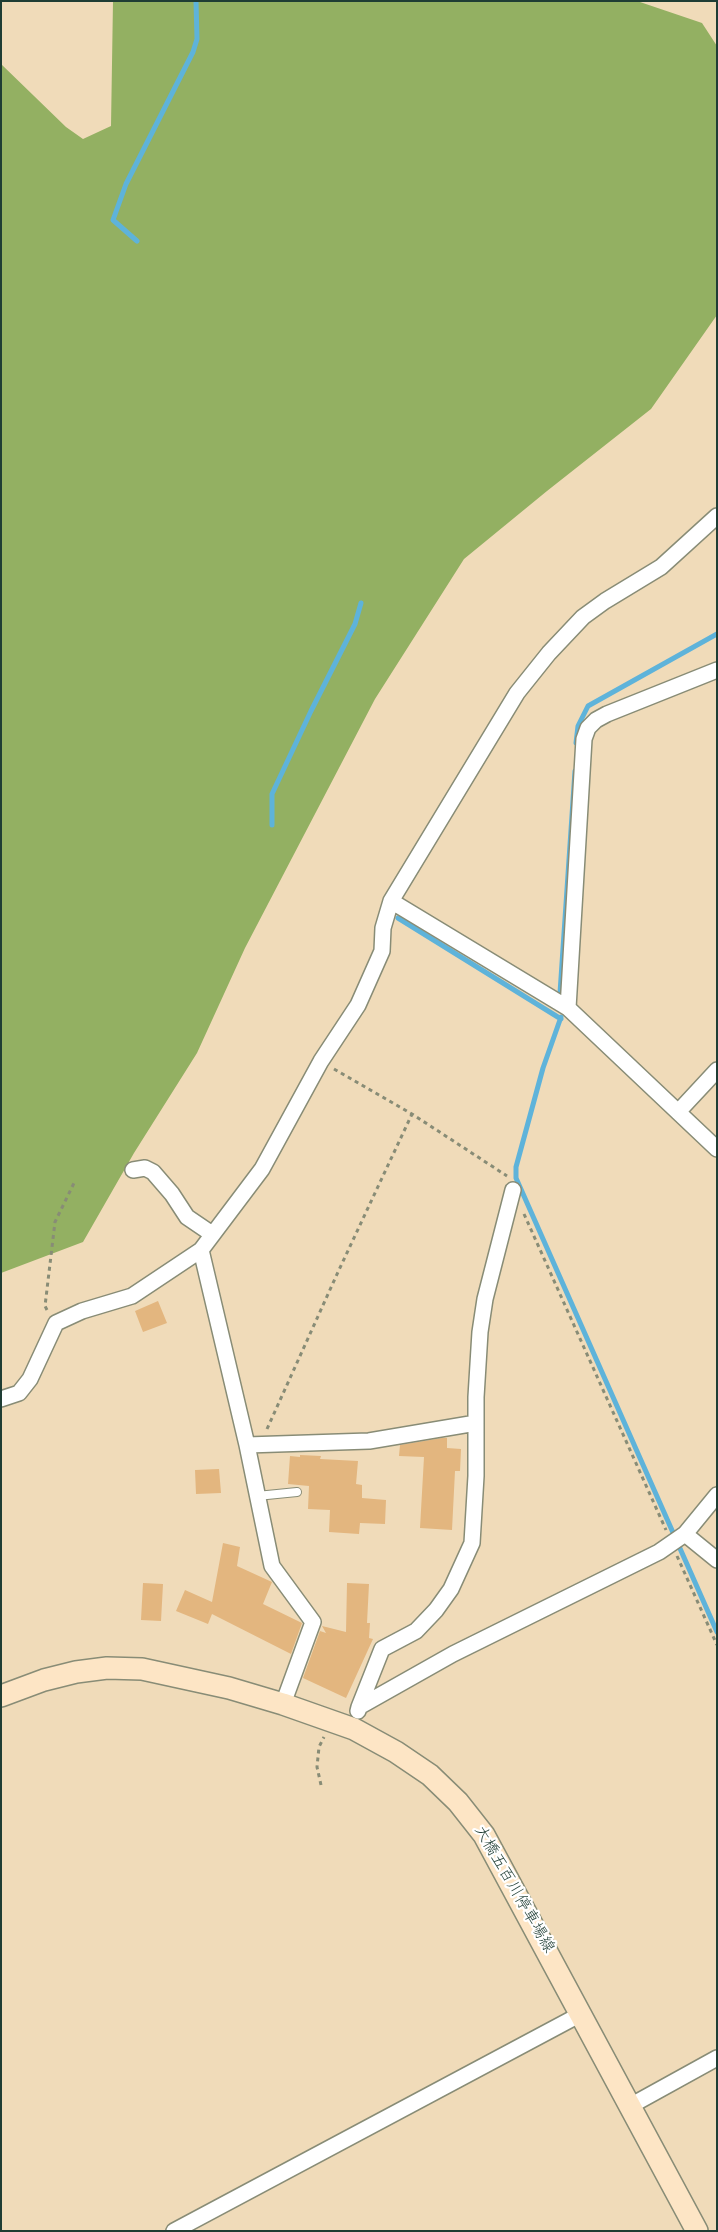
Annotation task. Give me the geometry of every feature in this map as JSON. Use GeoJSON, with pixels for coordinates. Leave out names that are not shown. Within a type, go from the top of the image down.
{"type":"FeatureCollection","features":[{"type":"Feature","properties":{"kind":"main road","name":"大橋五百川停車場線"},"geometry":{"type":"LineString","coordinates":[[1,1696],[44,1680],[76,1672],[107,1668],[133,1669],[178,1676],[283,1704],[344,1726],[396,1752],[430,1774],[458,1802],[484,1835],[697,2231]]}},
{"type":"Feature","properties":{"kind":"street"},"geometry":{"type":"LineString","coordinates":[[1,1399],[19,1394],[30,1379],[56,1323],[82,1311],[132,1296],[201,1250],[262,1169],[321,1061],[358,1005],[382,951],[383,928],[391,901],[517,693],[549,653],[583,617],[661,567],[717,516]]}},
{"type":"Feature","properties":{"kind":"street"},"geometry":{"type":"LineString","coordinates":[[568,1008],[584,739],[588,728],[596,720],[607,714],[717,670]]}},
{"type":"Feature","properties":{"kind":"street"},"geometry":{"type":"LineString","coordinates":[[391,901],[568,1008],[717,1149]]}},
{"type":"Feature","properties":{"kind":"street"},"geometry":{"type":"LineString","coordinates":[[678,1112],[717,1070]]}},
{"type":"Feature","properties":{"kind":"street"},"geometry":{"type":"LineString","coordinates":[[134,1170],[145,1168],[153,1172],[172,1194],[186,1216],[212,1234]]}},
{"type":"Feature","properties":{"kind":"street"},"geometry":{"type":"LineString","coordinates":[[344,1726],[359,1707],[382,1649],[416,1631],[436,1610],[451,1590],[472,1543],[476,1476],[478,1361],[485,1299],[513,1190]]}},
{"type":"Feature","properties":{"kind":"street"},"geometry":{"type":"LineString","coordinates":[[201,1250],[252,1445],[258,1496],[272,1566],[313,1622],[283,1704]]}},
{"type":"Feature","properties":{"kind":"street"},"geometry":{"type":"LineString","coordinates":[[252,1445],[369,1441],[476,1422]]}},
{"type":"Feature","properties":{"kind":"street"},"geometry":{"type":"LineString","coordinates":[[359,1707],[453,1654],[659,1552],[685,1534],[717,1495]]}},
{"type":"Feature","properties":{"kind":"street"},"geometry":{"type":"LineString","coordinates":[[685,1534],[717,1560]]}},
{"type":"Feature","properties":{"kind":"street"},"geometry":{"type":"LineString","coordinates":[[174,2231],[581,2014]]}},
{"type":"Feature","properties":{"kind":"street"},"geometry":{"type":"LineString","coordinates":[[630,2106],[717,2058]]}},
{"type":"Feature","properties":{"kind":"lane"},"geometry":{"type":"LineString","coordinates":[[258,1496],[296,1492]]}},
{"type":"Feature","properties":{"kind":"path"},"geometry":{"type":"LineString","coordinates":[[321,1061],[412,1114],[506,1175],[717,1645]]}},
{"type":"Feature","properties":{"kind":"path"},"geometry":{"type":"LineString","coordinates":[[252,1445],[269,1426],[412,1114]]}},
{"type":"Feature","properties":{"kind":"path"},"geometry":{"type":"LineString","coordinates":[[56,1323],[45,1306],[54,1222],[75,1181]]}},
{"type":"Feature","properties":{"kind":"path"},"geometry":{"type":"LineString","coordinates":[[321,1785],[317,1767],[319,1747],[344,1726]]}},
{"type":"Feature","properties":{"kind":"green space"},"geometry":{"type":"Polygon","coordinates":[[[113,1],[637,1],[702,23],[717,46],[717,315],[651,409],[464,559],[375,699],[245,948],[197,1053],[134,1153],[83,1242],[1,1273],[1,64],[66,127],[83,139],[111,126],[113,1]]]}},
{"type":"Feature","properties":{"kind":"building"},"geometry":{"type":"Polygon","coordinates":[[[158,1301],[167,1323],[143,1332],[135,1311],[158,1301]]]}},
{"type":"Feature","properties":{"kind":"building"},"geometry":{"type":"Polygon","coordinates":[[[447,1438],[447,1448],[461,1449],[460,1471],[455,1471],[452,1530],[420,1528],[424,1457],[399,1456],[400,1445],[447,1438]]]}},
{"type":"Feature","properties":{"kind":"building"},"geometry":{"type":"Polygon","coordinates":[[[300,1455],[321,1456],[320,1459],[358,1461],[356,1484],[362,1485],[362,1498],[386,1500],[385,1524],[360,1523],[359,1534],[329,1532],[330,1510],[308,1509],[309,1486],[288,1484],[290,1456],[300,1457],[300,1455]]]}},
{"type":"Feature","properties":{"kind":"building"},"geometry":{"type":"Polygon","coordinates":[[[219,1469],[221,1493],[196,1494],[195,1470],[219,1469]]]}},
{"type":"Feature","properties":{"kind":"building"},"geometry":{"type":"Polygon","coordinates":[[[223,1543],[240,1547],[237,1566],[272,1582],[263,1604],[302,1623],[291,1654],[212,1614],[208,1624],[176,1611],[185,1590],[212,1602],[223,1543]]]}},
{"type":"Feature","properties":{"kind":"building"},"geometry":{"type":"Polygon","coordinates":[[[143,1583],[163,1584],[161,1621],[141,1620],[143,1583]]]}},
{"type":"Feature","properties":{"kind":"building"},"geometry":{"type":"Polygon","coordinates":[[[347,1583],[369,1584],[367,1623],[370,1623],[369,1638],[373,1639],[346,1698],[303,1678],[320,1631],[326,1633],[322,1626],[346,1632],[347,1583]]]}},
{"type":"Feature","properties":{"kind":"waterway"},"geometry":{"type":"LineString","coordinates":[[137,241],[113,220],[126,184],[193,52],[197,39],[196,1]]}},
{"type":"Feature","properties":{"kind":"waterway"},"geometry":{"type":"LineString","coordinates":[[272,825],[272,794],[355,624],[361,603]]}},
{"type":"Feature","properties":{"kind":"waterway"},"geometry":{"type":"LineString","coordinates":[[576,743],[578,726],[588,706],[717,634]]}},
{"type":"Feature","properties":{"kind":"waterway"},"geometry":{"type":"LineString","coordinates":[[560,993],[575,771]]}},
{"type":"Feature","properties":{"kind":"waterway"},"geometry":{"type":"LineString","coordinates":[[398,918],[561,1019]]}},
{"type":"Feature","properties":{"kind":"waterway"},"geometry":{"type":"LineString","coordinates":[[561,1017],[543,1068],[516,1167],[516,1178],[717,1632]]}}]}
